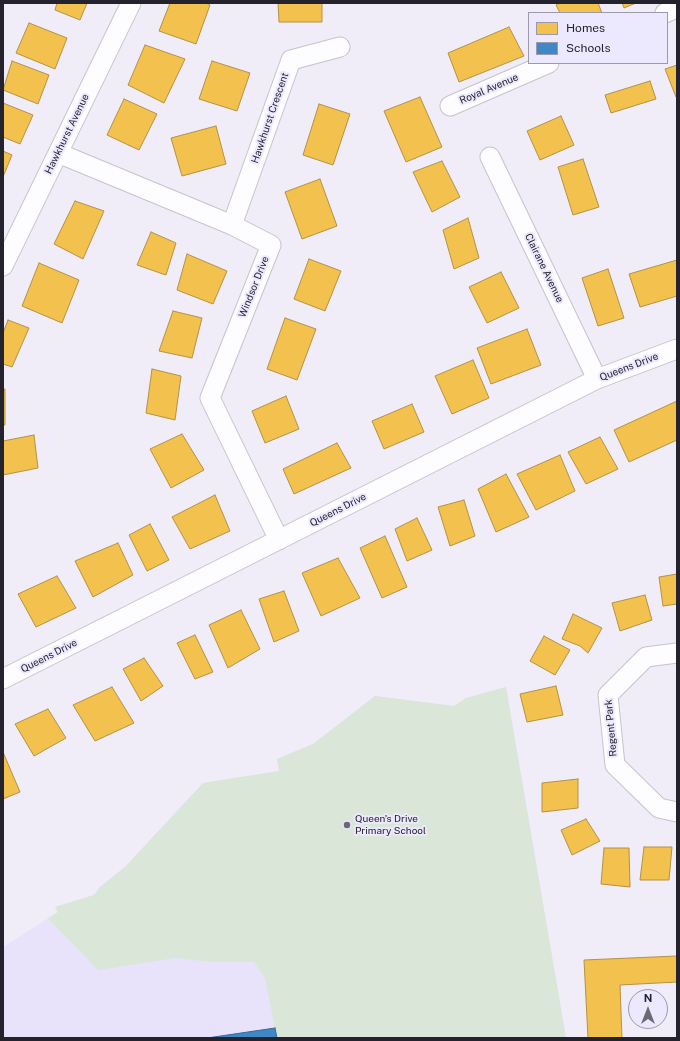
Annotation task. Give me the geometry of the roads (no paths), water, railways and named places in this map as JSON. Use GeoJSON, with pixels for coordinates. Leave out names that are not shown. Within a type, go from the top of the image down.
{"type":"FeatureCollection","features":[{"type":"Feature","properties":{"kind":"street","name":"Hawkhurst Avenue"},"geometry":{"type":"LineString","coordinates":[[3,266],[131,3]]}},
{"type":"Feature","properties":{"kind":"street"},"geometry":{"type":"LineString","coordinates":[[667,12],[677,8]]}},
{"type":"Feature","properties":{"kind":"street","name":"Hawkhurst Crescent"},"geometry":{"type":"LineString","coordinates":[[232,225],[291,60],[340,47]]}},
{"type":"Feature","properties":{"kind":"street","name":"Royal Avenue"},"geometry":{"type":"LineString","coordinates":[[450,106],[548,64]]}},
{"type":"Feature","properties":{"kind":"street","name":"Windsor Drive"},"geometry":{"type":"LineString","coordinates":[[58,153],[232,225],[271,245],[210,398],[279,540]]}},
{"type":"Feature","properties":{"kind":"street","name":"Clairane Avenue"},"geometry":{"type":"LineString","coordinates":[[490,157],[597,379]]}},
{"type":"Feature","properties":{"kind":"street","name":"Queens Drive"},"geometry":{"type":"LineString","coordinates":[[3,679],[597,379],[677,349]]}},
{"type":"Feature","properties":{"kind":"street","name":"Regent Park"},"geometry":{"type":"LineString","coordinates":[[677,653],[646,657],[608,695],[614,765],[659,808],[677,812]]}},
{"type":"Feature","properties":{"kind":"place","name":"Queen's Drive Primary School"},"geometry":{"type":"Point","coordinates":[347,825]}}]}
